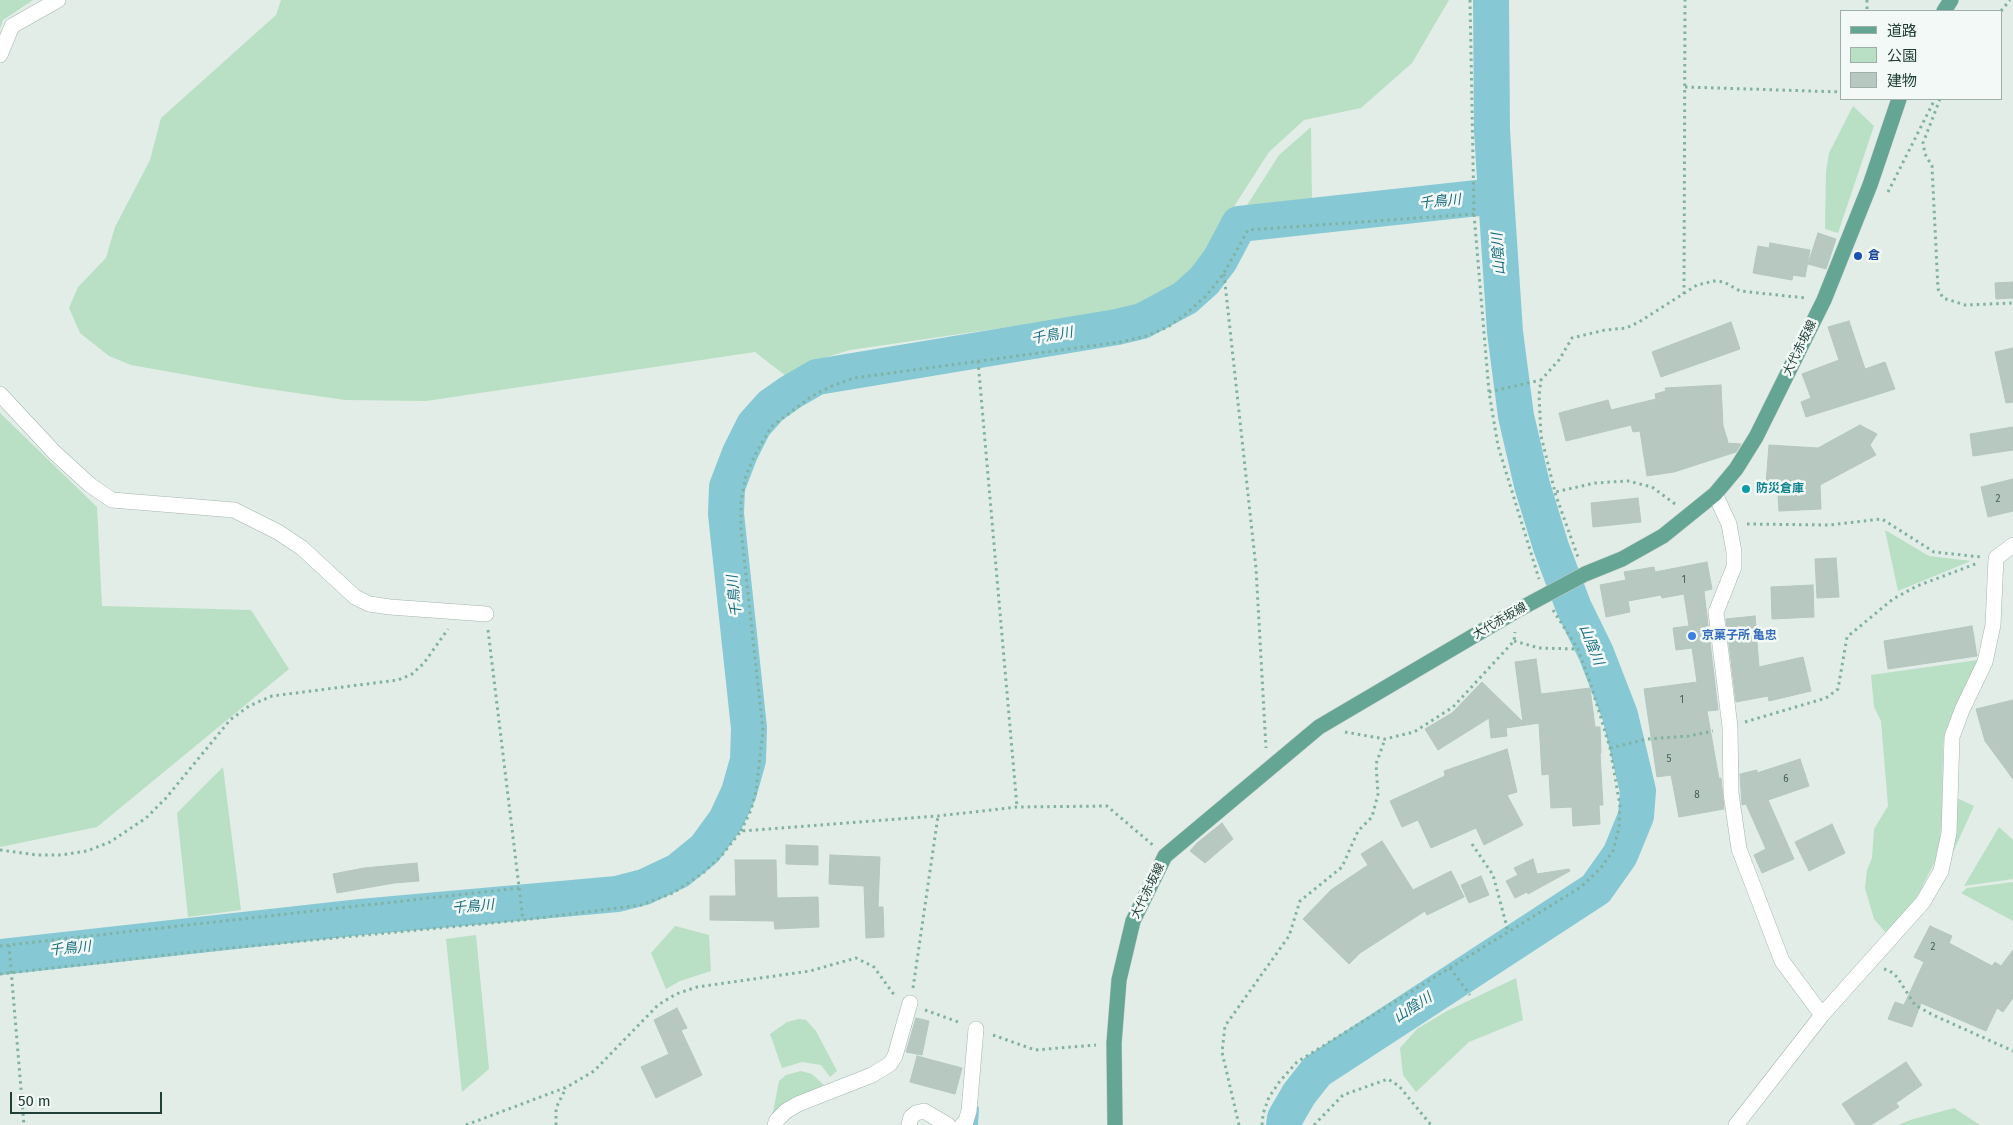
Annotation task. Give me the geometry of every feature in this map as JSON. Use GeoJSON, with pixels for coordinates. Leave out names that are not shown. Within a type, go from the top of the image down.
{"type":"FeatureCollection","features":[{"type":"Feature","properties":{"kind":"main road","name":"大代赤坂線"},"geometry":{"type":"LineString","coordinates":[[1115,1125],[1114,1043],[1119,980],[1133,921],[1165,856],[1319,727],[1516,611],[1583,576],[1622,559],[1663,536],[1715,494],[1736,469],[1756,437],[1824,300],[1870,185],[1899,100]]}},
{"type":"Feature","properties":{"kind":"street"},"geometry":{"type":"LineString","coordinates":[[0,55],[12,26],[58,0]]}},
{"type":"Feature","properties":{"kind":"street"},"geometry":{"type":"LineString","coordinates":[[0,394],[55,453],[90,485],[112,500],[234,510],[278,532],[302,548],[355,597],[369,604],[486,614]]}},
{"type":"Feature","properties":{"kind":"street"},"geometry":{"type":"LineString","coordinates":[[1715,494],[1729,524],[1734,552],[1734,567],[1716,612],[1730,726],[1731,793],[1739,849],[1782,961],[1822,1015]]}},
{"type":"Feature","properties":{"kind":"street"},"geometry":{"type":"LineString","coordinates":[[1736,1125],[1822,1015],[1923,902],[1941,871],[1949,834],[1952,737],[1962,710],[1985,662],[1993,626],[1996,558],[2013,545]]}},
{"type":"Feature","properties":{"kind":"street"},"geometry":{"type":"LineString","coordinates":[[775,1125],[777,1120],[786,1111],[798,1104],[872,1075],[890,1064],[895,1056],[910,1003]]}},
{"type":"Feature","properties":{"kind":"street"},"geometry":{"type":"LineString","coordinates":[[962,1125],[966,1121],[969,1112],[976,1028]]}},
{"type":"Feature","properties":{"kind":"street"},"geometry":{"type":"LineString","coordinates":[[909,1125],[911,1117],[916,1113],[924,1111],[948,1125]]}},
{"type":"Feature","properties":{"kind":"path"},"geometry":{"type":"LineString","coordinates":[[1262,1125],[1263,1114],[1269,1098],[1280,1081],[1297,1062],[1581,887],[1600,869],[1614,851],[1619,828],[1620,806],[1610,748],[1592,686],[1578,650],[1548,595],[1498,446],[1489,392],[1474,214],[1470,0]]}},
{"type":"Feature","properties":{"kind":"path"},"geometry":{"type":"LineString","coordinates":[[1684,294],[1685,0]]}},
{"type":"Feature","properties":{"kind":"path"},"geometry":{"type":"LineString","coordinates":[[2002,10],[2010,0]]}},
{"type":"Feature","properties":{"kind":"path"},"geometry":{"type":"LineString","coordinates":[[1685,87],[1840,92]]}},
{"type":"Feature","properties":{"kind":"path"},"geometry":{"type":"LineString","coordinates":[[1940,100],[1923,142],[1925,154],[1932,166],[1938,289],[1944,298],[1966,305],[2013,303]]}},
{"type":"Feature","properties":{"kind":"path"},"geometry":{"type":"LineString","coordinates":[[0,974],[219,949],[523,920],[641,905],[673,892],[704,873],[722,855],[741,831],[751,810],[756,791],[763,731],[741,529],[742,493],[746,476],[771,427],[812,396],[854,378],[1120,342],[1146,336],[1168,327],[1188,313],[1206,295],[1224,273],[1248,230],[1474,214]]}},
{"type":"Feature","properties":{"kind":"path"},"geometry":{"type":"LineString","coordinates":[[1224,273],[1256,568],[1267,770]]}},
{"type":"Feature","properties":{"kind":"path"},"geometry":{"type":"LineString","coordinates":[[1583,576],[1555,492],[1541,436],[1539,395],[1541,380],[1559,360],[1572,338],[1605,330],[1626,328],[1640,322],[1697,285],[1714,281],[1724,282],[1740,290],[1824,300]]}},
{"type":"Feature","properties":{"kind":"path"},"geometry":{"type":"LineString","coordinates":[[978,361],[1017,807]]}},
{"type":"Feature","properties":{"kind":"path"},"geometry":{"type":"LineString","coordinates":[[1489,392],[1541,380]]}},
{"type":"Feature","properties":{"kind":"path"},"geometry":{"type":"LineString","coordinates":[[1555,492],[1595,482],[1628,482],[1652,487],[1689,516]]}},
{"type":"Feature","properties":{"kind":"path"},"geometry":{"type":"LineString","coordinates":[[1729,524],[1829,525],[1882,519],[1934,552],[1996,558]]}},
{"type":"Feature","properties":{"kind":"path"},"geometry":{"type":"LineString","coordinates":[[1610,748],[1647,739],[1689,736],[1826,698],[1838,689],[1848,637],[1855,630],[1893,600],[1917,586],[1966,566],[1996,558]]}},
{"type":"Feature","properties":{"kind":"path"},"geometry":{"type":"LineString","coordinates":[[0,850],[37,855],[61,855],[87,851],[110,842],[146,818],[166,798],[230,720],[249,706],[272,696],[398,680],[412,674],[424,663],[461,611]]}},
{"type":"Feature","properties":{"kind":"path"},"geometry":{"type":"LineString","coordinates":[[1319,727],[1385,739],[1414,732],[1453,707],[1514,641],[1516,611]]}},
{"type":"Feature","properties":{"kind":"path"},"geometry":{"type":"LineString","coordinates":[[486,614],[523,920]]}},
{"type":"Feature","properties":{"kind":"path"},"geometry":{"type":"LineString","coordinates":[[1514,641],[1539,648],[1578,650]]}},
{"type":"Feature","properties":{"kind":"path"},"geometry":{"type":"LineString","coordinates":[[1239,1125],[1222,1052],[1225,1026],[1289,936],[1300,901],[1342,867],[1358,831],[1372,817],[1378,794],[1376,764],[1385,739]]}},
{"type":"Feature","properties":{"kind":"path"},"geometry":{"type":"LineString","coordinates":[[741,831],[938,816],[1017,807],[1107,806],[1165,856]]}},
{"type":"Feature","properties":{"kind":"path"},"geometry":{"type":"LineString","coordinates":[[910,1003],[938,816]]}},
{"type":"Feature","properties":{"kind":"path"},"geometry":{"type":"LineString","coordinates":[[1472,844],[1493,876],[1508,931]]}},
{"type":"Feature","properties":{"kind":"path"},"geometry":{"type":"LineString","coordinates":[[0,946],[519,888]]}},
{"type":"Feature","properties":{"kind":"path"},"geometry":{"type":"LineString","coordinates":[[9,945],[24,1125]]}},
{"type":"Feature","properties":{"kind":"path"},"geometry":{"type":"LineString","coordinates":[[466,1125],[567,1087],[594,1071],[605,1062],[647,1015],[658,1005],[676,994],[697,987],[810,971],[856,958],[874,967],[897,998],[1035,1050],[1114,1043]]}},
{"type":"Feature","properties":{"kind":"path"},"geometry":{"type":"LineString","coordinates":[[1868,964],[1890,971],[1897,977],[1915,1005],[2013,1051]]}},
{"type":"Feature","properties":{"kind":"path"},"geometry":{"type":"LineString","coordinates":[[1450,968],[1470,995]]}},
{"type":"Feature","properties":{"kind":"path"},"geometry":{"type":"LineString","coordinates":[[1314,1125],[1343,1095],[1388,1079],[1399,1086],[1431,1125]]}},
{"type":"Feature","properties":{"kind":"path"},"geometry":{"type":"LineString","coordinates":[[556,1125],[556,1108],[567,1087]]}},
{"type":"Feature","properties":{"kind":"green space"},"geometry":{"type":"Polygon","coordinates":[[[0,0],[33,0],[3,20],[0,29],[0,0]]]}},
{"type":"Feature","properties":{"kind":"green space"},"geometry":{"type":"Polygon","coordinates":[[[281,0],[1449,0],[1412,63],[1361,108],[1304,120],[1269,152],[1217,233],[1202,261],[1174,286],[1150,301],[1125,310],[850,350],[814,361],[786,376],[755,352],[426,401],[345,400],[255,387],[131,365],[109,356],[80,333],[69,308],[78,287],[106,258],[115,227],[150,160],[161,118],[276,15],[281,0]]]}},
{"type":"Feature","properties":{"kind":"green space"},"geometry":{"type":"Polygon","coordinates":[[[1853,106],[1874,126],[1838,233],[1825,229],[1826,172],[1829,153],[1853,106]]]}},
{"type":"Feature","properties":{"kind":"green space"},"geometry":{"type":"Polygon","coordinates":[[[1311,127],[1312,202],[1242,213],[1279,155],[1311,127]]]}},
{"type":"Feature","properties":{"kind":"green space"},"geometry":{"type":"Polygon","coordinates":[[[0,413],[97,507],[102,606],[251,610],[289,669],[97,827],[0,847],[0,413]]]}},
{"type":"Feature","properties":{"kind":"green space"},"geometry":{"type":"Polygon","coordinates":[[[1885,530],[1929,556],[1971,561],[1898,591],[1885,530]]]}},
{"type":"Feature","properties":{"kind":"green space"},"geometry":{"type":"Polygon","coordinates":[[[1978,660],[1971,686],[1945,732],[1943,746],[1942,821],[1935,861],[1917,897],[1887,934],[1874,919],[1865,888],[1867,870],[1872,858],[1874,829],[1888,806],[1881,721],[1874,707],[1871,675],[1978,660]]]}},
{"type":"Feature","properties":{"kind":"green space"},"geometry":{"type":"Polygon","coordinates":[[[223,767],[241,910],[188,917],[177,813],[223,767]]]}},
{"type":"Feature","properties":{"kind":"green space"},"geometry":{"type":"Polygon","coordinates":[[[1955,797],[1974,806],[1950,859],[1955,797]]]}},
{"type":"Feature","properties":{"kind":"green space"},"geometry":{"type":"Polygon","coordinates":[[[1999,827],[2013,840],[2013,879],[1964,886],[1999,827]]]}},
{"type":"Feature","properties":{"kind":"green space"},"geometry":{"type":"Polygon","coordinates":[[[2013,882],[2013,921],[1961,893],[1967,888],[2013,882]]]}},
{"type":"Feature","properties":{"kind":"green space"},"geometry":{"type":"Polygon","coordinates":[[[675,926],[709,935],[711,971],[680,981],[666,989],[651,953],[675,926]]]}},
{"type":"Feature","properties":{"kind":"green space"},"geometry":{"type":"Polygon","coordinates":[[[476,935],[489,1069],[462,1092],[446,939],[476,935]]]}},
{"type":"Feature","properties":{"kind":"green space"},"geometry":{"type":"Polygon","coordinates":[[[1516,978],[1523,1020],[1469,1042],[1416,1092],[1403,1075],[1400,1048],[1417,1029],[1447,1011],[1516,978]]]}},
{"type":"Feature","properties":{"kind":"green space"},"geometry":{"type":"Polygon","coordinates":[[[799,1019],[806,1020],[816,1031],[837,1071],[830,1077],[821,1065],[802,1062],[782,1068],[770,1034],[787,1022],[799,1019]]]}},
{"type":"Feature","properties":{"kind":"green space"},"geometry":{"type":"Polygon","coordinates":[[[801,1071],[812,1074],[824,1085],[785,1102],[772,1117],[779,1081],[786,1075],[801,1071]]]}},
{"type":"Feature","properties":{"kind":"green space"},"geometry":{"type":"Polygon","coordinates":[[[1954,1108],[1980,1125],[1898,1125],[1910,1120],[1954,1108]]]}},
{"type":"Feature","properties":{"kind":"building"},"geometry":{"type":"Polygon","coordinates":[[[1818,233],[1836,239],[1826,269],[1808,264],[1818,233]]]}},
{"type":"Feature","properties":{"kind":"building"},"geometry":{"type":"Polygon","coordinates":[[[1770,243],[1810,250],[1805,277],[1793,275],[1792,280],[1753,273],[1758,246],[1769,248],[1770,243]]]}},
{"type":"Feature","properties":{"kind":"building"},"geometry":{"type":"Polygon","coordinates":[[[2013,282],[2013,298],[1996,299],[1995,283],[2013,282]]]}},
{"type":"Feature","properties":{"kind":"building"},"geometry":{"type":"Polygon","coordinates":[[[1849,321],[1865,369],[1885,362],[1895,389],[1806,417],[1801,402],[1811,398],[1802,374],[1839,360],[1828,327],[1849,321]]]}},
{"type":"Feature","properties":{"kind":"building"},"geometry":{"type":"Polygon","coordinates":[[[1731,322],[1740,349],[1661,377],[1652,352],[1731,322]]]}},
{"type":"Feature","properties":{"kind":"building"},"geometry":{"type":"Polygon","coordinates":[[[2013,348],[2013,402],[2006,403],[1995,352],[2013,348]]]}},
{"type":"Feature","properties":{"kind":"building"},"geometry":{"type":"Polygon","coordinates":[[[1721,385],[1723,426],[1728,442],[1725,443],[1741,444],[1736,452],[1674,472],[1647,476],[1640,431],[1633,432],[1631,425],[1566,441],[1559,413],[1608,400],[1611,410],[1656,399],[1655,394],[1666,391],[1665,388],[1721,385]]]}},
{"type":"Feature","properties":{"kind":"building"},"geometry":{"type":"Polygon","coordinates":[[[1860,425],[1877,434],[1870,445],[1876,455],[1820,485],[1821,509],[1779,511],[1777,478],[1766,484],[1769,445],[1818,448],[1860,425]]]}},
{"type":"Feature","properties":{"kind":"building"},"geometry":{"type":"Polygon","coordinates":[[[2013,427],[2013,450],[1973,456],[1970,434],[2013,427]]]}},
{"type":"Feature","properties":{"kind":"building"},"geometry":{"type":"Polygon","coordinates":[[[2013,479],[2013,511],[1988,517],[1981,487],[2013,479]]]}},
{"type":"Feature","properties":{"kind":"building"},"geometry":{"type":"Polygon","coordinates":[[[1638,498],[1641,522],[1593,527],[1591,503],[1638,498]]]}},
{"type":"Feature","properties":{"kind":"building"},"geometry":{"type":"Polygon","coordinates":[[[1836,558],[1839,597],[1817,598],[1815,559],[1836,558]]]}},
{"type":"Feature","properties":{"kind":"building"},"geometry":{"type":"Polygon","coordinates":[[[1707,562],[1712,589],[1704,591],[1718,710],[1707,711],[1719,779],[1721,778],[1724,809],[1679,817],[1671,775],[1657,777],[1644,689],[1697,682],[1692,648],[1676,650],[1673,628],[1689,626],[1684,594],[1662,598],[1661,595],[1628,601],[1630,612],[1606,617],[1600,585],[1626,580],[1624,572],[1654,567],[1655,572],[1707,562]]]}},
{"type":"Feature","properties":{"kind":"building"},"geometry":{"type":"Polygon","coordinates":[[[1813,585],[1814,617],[1772,619],[1771,587],[1813,585]]]}},
{"type":"Feature","properties":{"kind":"building"},"geometry":{"type":"Polygon","coordinates":[[[1755,616],[1759,667],[1803,657],[1811,691],[1769,701],[1768,696],[1736,702],[1726,619],[1755,616]]]}},
{"type":"Feature","properties":{"kind":"building"},"geometry":{"type":"Polygon","coordinates":[[[1972,626],[1977,656],[1888,669],[1884,641],[1972,626]]]}},
{"type":"Feature","properties":{"kind":"building"},"geometry":{"type":"Polygon","coordinates":[[[1536,659],[1541,694],[1590,688],[1595,727],[1600,727],[1603,805],[1599,805],[1600,824],[1573,826],[1572,807],[1551,808],[1549,774],[1542,775],[1539,723],[1506,728],[1507,736],[1491,738],[1489,718],[1438,750],[1425,729],[1452,713],[1482,682],[1523,722],[1515,662],[1536,659]]]}},
{"type":"Feature","properties":{"kind":"building"},"geometry":{"type":"Polygon","coordinates":[[[2013,700],[2013,779],[1985,741],[1976,709],[2013,700]]]}},
{"type":"Feature","properties":{"kind":"building"},"geometry":{"type":"Polygon","coordinates":[[[1507,749],[1517,792],[1507,795],[1523,825],[1484,845],[1476,828],[1431,848],[1418,820],[1402,827],[1390,801],[1445,776],[1444,771],[1507,749]]]}},
{"type":"Feature","properties":{"kind":"building"},"geometry":{"type":"Polygon","coordinates":[[[1800,759],[1809,786],[1768,800],[1794,859],[1762,873],[1754,855],[1766,849],[1746,804],[1742,805],[1740,774],[1757,770],[1757,773],[1800,759]]]}},
{"type":"Feature","properties":{"kind":"building"},"geometry":{"type":"Polygon","coordinates":[[[1222,823],[1233,839],[1205,863],[1190,851],[1222,823]]]}},
{"type":"Feature","properties":{"kind":"building"},"geometry":{"type":"Polygon","coordinates":[[[1832,824],[1845,853],[1809,871],[1795,842],[1832,824]]]}},
{"type":"Feature","properties":{"kind":"building"},"geometry":{"type":"Polygon","coordinates":[[[1382,841],[1413,890],[1451,871],[1464,897],[1427,915],[1425,911],[1360,953],[1349,964],[1303,919],[1331,890],[1368,865],[1361,854],[1382,841]]]}},
{"type":"Feature","properties":{"kind":"building"},"geometry":{"type":"Polygon","coordinates":[[[786,845],[818,846],[818,865],[786,864],[786,845]]]}},
{"type":"Feature","properties":{"kind":"building"},"geometry":{"type":"Polygon","coordinates":[[[830,855],[880,857],[878,907],[883,907],[884,937],[866,938],[864,886],[829,884],[830,855]]]}},
{"type":"Feature","properties":{"kind":"building"},"geometry":{"type":"Polygon","coordinates":[[[1533,859],[1537,874],[1569,869],[1570,871],[1528,894],[1527,892],[1515,898],[1506,881],[1518,875],[1514,868],[1533,859]]]}},
{"type":"Feature","properties":{"kind":"building"},"geometry":{"type":"Polygon","coordinates":[[[735,860],[776,860],[777,898],[818,897],[819,927],[775,929],[774,921],[710,920],[710,896],[736,896],[735,860]]]}},
{"type":"Feature","properties":{"kind":"building"},"geometry":{"type":"Polygon","coordinates":[[[417,863],[419,881],[394,883],[337,893],[333,874],[364,868],[417,863]]]}},
{"type":"Feature","properties":{"kind":"building"},"geometry":{"type":"Polygon","coordinates":[[[1481,876],[1489,895],[1469,903],[1461,885],[1481,876]]]}},
{"type":"Feature","properties":{"kind":"building"},"geometry":{"type":"Polygon","coordinates":[[[1930,926],[1952,936],[1949,943],[1992,966],[1995,962],[2001,966],[2013,950],[2013,998],[2003,1012],[1997,1008],[1986,1031],[1921,1003],[1912,1027],[1888,1019],[1895,1002],[1904,1005],[1924,962],[1914,957],[1930,926]]]}},
{"type":"Feature","properties":{"kind":"building"},"geometry":{"type":"Polygon","coordinates":[[[677,1008],[687,1028],[681,1030],[702,1075],[656,1098],[641,1067],[669,1054],[654,1020],[677,1008]]]}},
{"type":"Feature","properties":{"kind":"building"},"geometry":{"type":"Polygon","coordinates":[[[916,1018],[929,1021],[922,1055],[906,1052],[916,1018]]]}},
{"type":"Feature","properties":{"kind":"building"},"geometry":{"type":"Polygon","coordinates":[[[917,1056],[962,1068],[955,1094],[910,1082],[917,1056]]]}},
{"type":"Feature","properties":{"kind":"building"},"geometry":{"type":"Polygon","coordinates":[[[1906,1062],[1922,1085],[1896,1103],[1899,1107],[1871,1125],[1856,1125],[1842,1104],[1906,1062]]]}},
{"type":"Feature","properties":{"kind":"waterway","name":"山陰川"},"geometry":{"type":"LineString","coordinates":[[1284,1125],[1285,1118],[1299,1094],[1317,1071],[1596,889],[1620,855],[1636,816],[1638,791],[1620,715],[1596,653],[1574,608],[1551,547],[1532,485],[1516,416],[1505,332],[1492,130],[1491,0]]}},
{"type":"Feature","properties":{"kind":"waterway","name":"千鳥川"},"geometry":{"type":"LineString","coordinates":[[0,957],[361,917],[617,894],[644,887],[678,871],[705,849],[726,820],[739,792],[748,760],[749,728],[726,514],[727,487],[740,453],[754,425],[771,406],[817,377],[1117,327],[1142,321],[1185,298],[1204,281],[1220,260],[1239,224],[1496,196]]}},
{"type":"Feature","properties":{"kind":"waterway"},"geometry":{"type":"LineString","coordinates":[[975,1125],[976,1109]]}},
{"type":"Feature","properties":{"kind":"place","name":"倉"},"geometry":{"type":"Point","coordinates":[1858,256]}},
{"type":"Feature","properties":{"kind":"place","name":"防災倉庫"},"geometry":{"type":"Point","coordinates":[1746,489]}},
{"type":"Feature","properties":{"kind":"place","name":"京菓子所 亀忠"},"geometry":{"type":"Point","coordinates":[1692,636]}}]}
